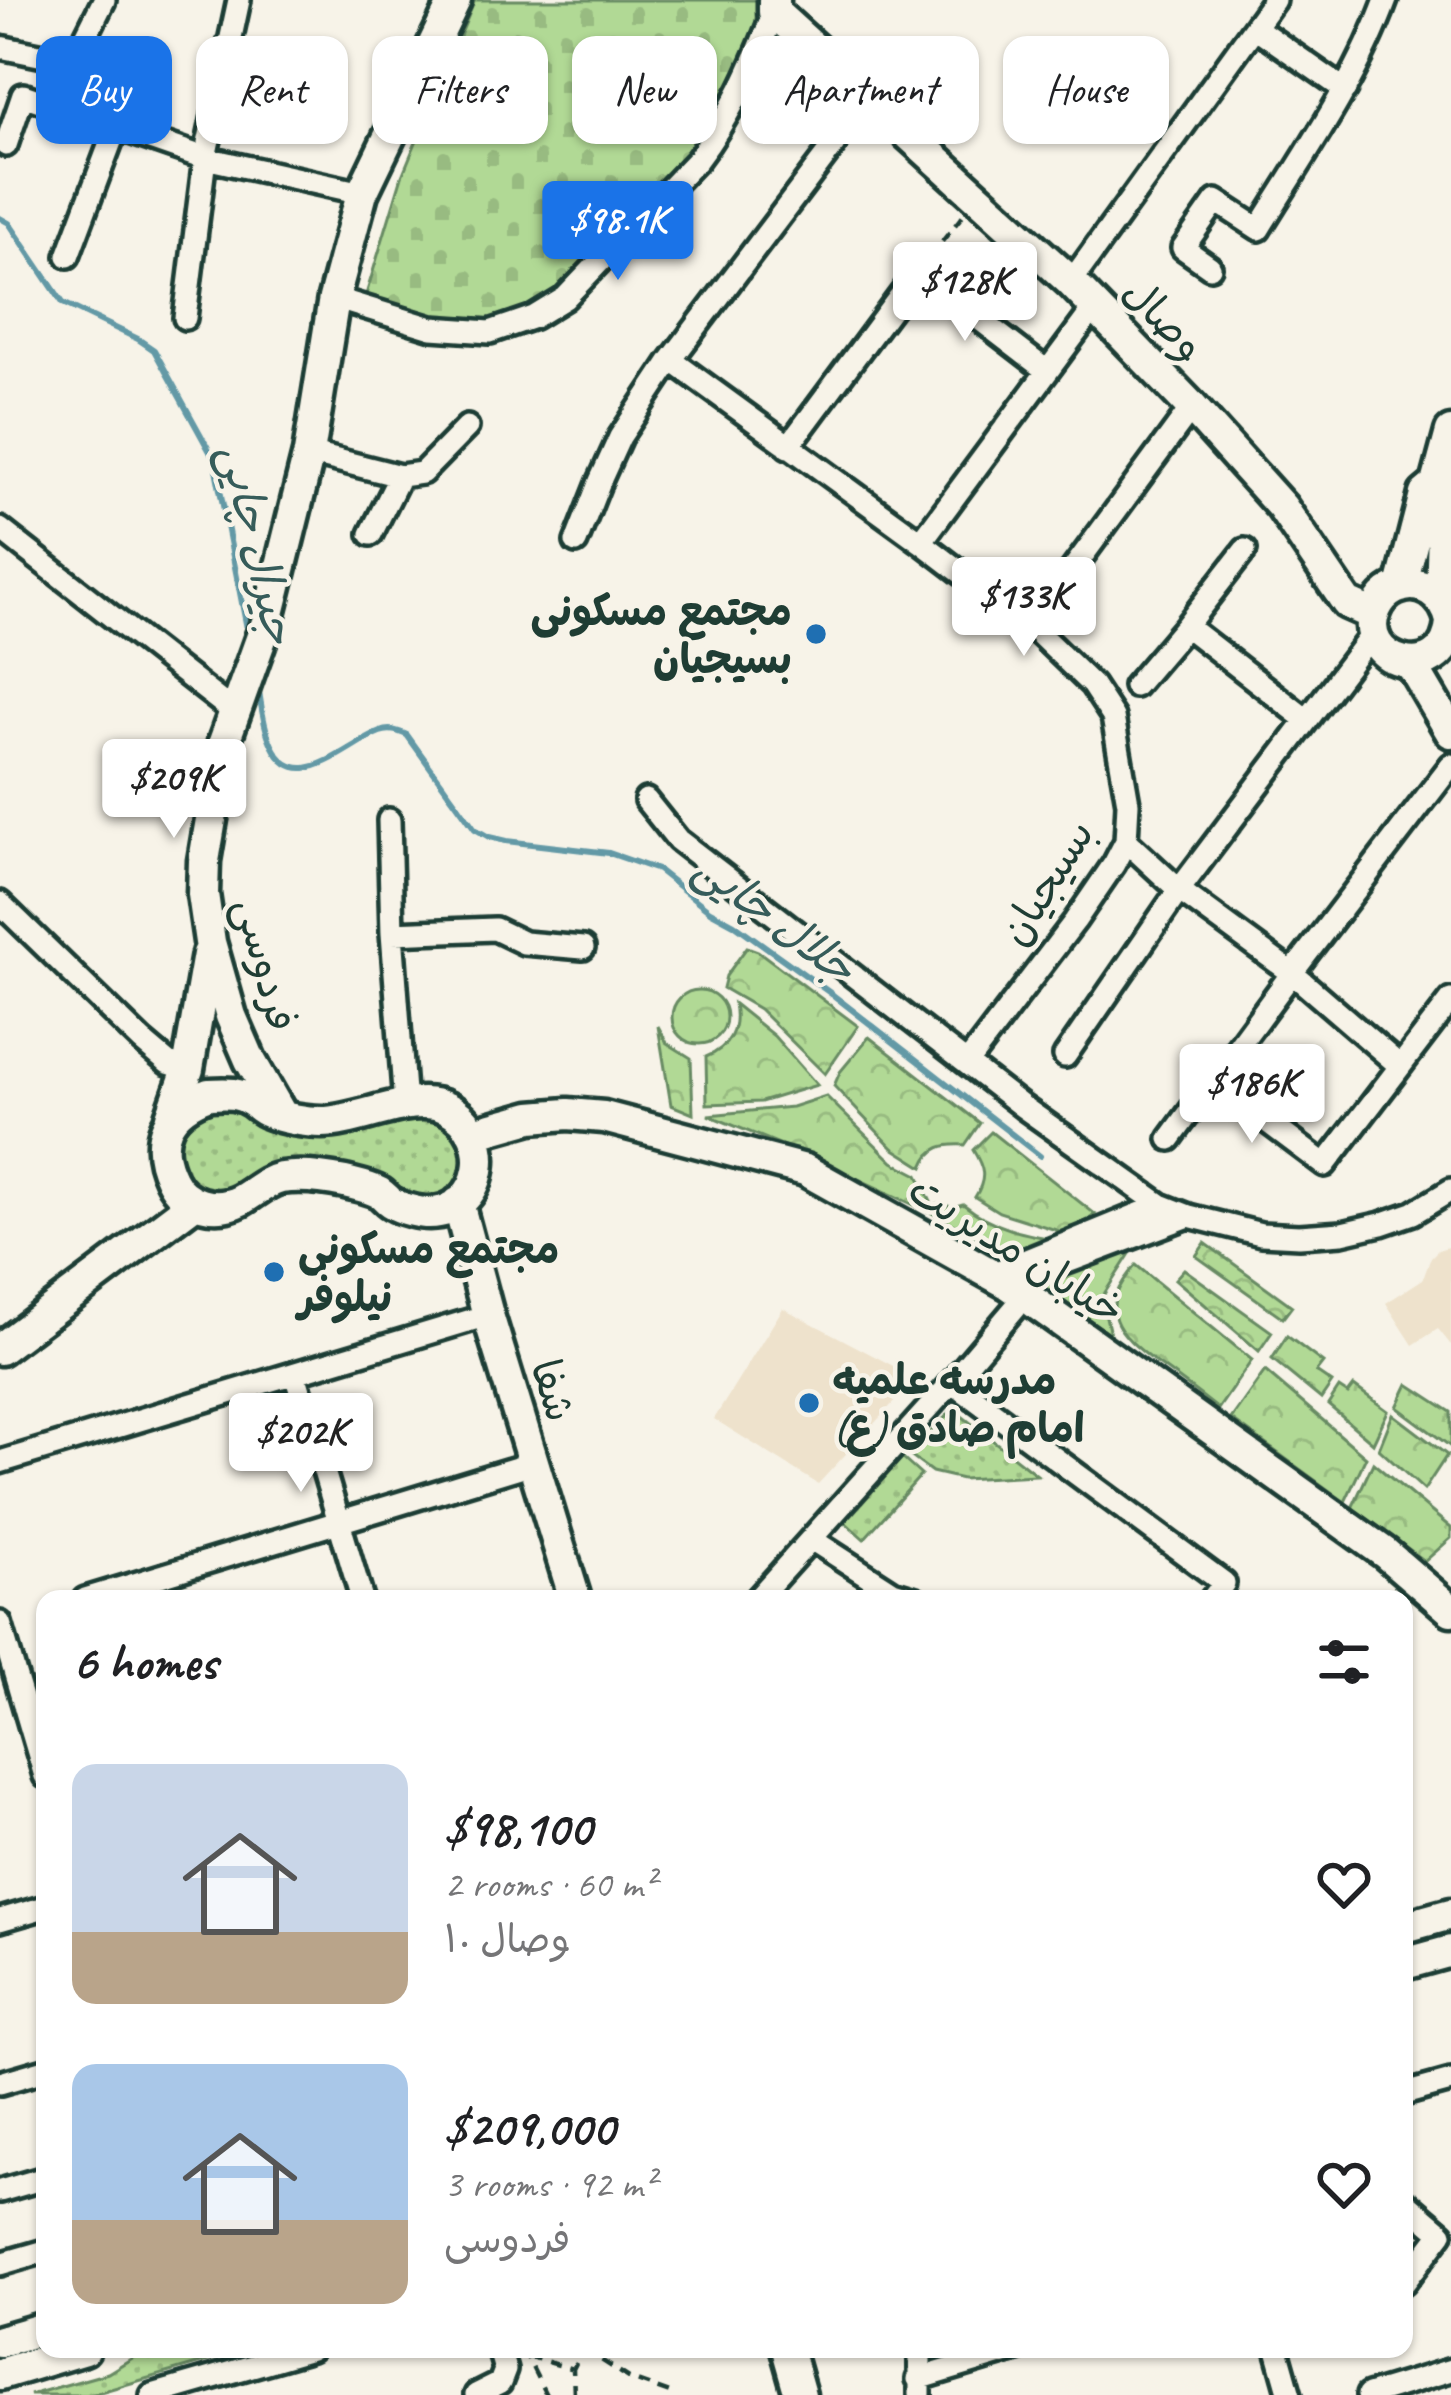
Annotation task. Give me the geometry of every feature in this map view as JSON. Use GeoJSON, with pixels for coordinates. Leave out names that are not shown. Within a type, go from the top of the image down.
{"type":"FeatureCollection","features":[{"type":"Feature","properties":{"kind":"street"},"geometry":{"type":"LineString","coordinates":[[0,47],[73,62],[104,0]]}},
{"type":"Feature","properties":{"kind":"street"},"geometry":{"type":"LineString","coordinates":[[185,318],[206,158],[239,0]]}},
{"type":"Feature","properties":{"kind":"street","name":"فردوسی"},"geometry":{"type":"LineString","coordinates":[[280,1114],[231,1016],[210,942],[204,862],[229,727],[267,622],[309,454],[334,298],[362,193],[455,0]]}},
{"type":"Feature","properties":{"kind":"street"},"geometry":{"type":"LineString","coordinates":[[1071,282],[1274,0]]}},
{"type":"Feature","properties":{"kind":"street"},"geometry":{"type":"LineString","coordinates":[[1210,267],[1183,248],[1216,201],[1259,229],[1346,90],[1387,0]]}},
{"type":"Feature","properties":{"kind":"street"},"geometry":{"type":"LineString","coordinates":[[334,298],[432,328],[490,332],[534,317],[565,298],[711,141],[747,80],[774,6]]}},
{"type":"Feature","properties":{"kind":"street","name":"وصال"},"geometry":{"type":"LineString","coordinates":[[774,6],[805,36]]}},
{"type":"Feature","properties":{"kind":"street"},"geometry":{"type":"LineString","coordinates":[[1256,28],[1346,90]]}},
{"type":"Feature","properties":{"kind":"street"},"geometry":{"type":"LineString","coordinates":[[6,146],[23,94],[36,99]]}},
{"type":"Feature","properties":{"kind":"street"},"geometry":{"type":"LineString","coordinates":[[68,256],[110,144]]}},
{"type":"Feature","properties":{"kind":"street"},"geometry":{"type":"LineString","coordinates":[[164,144],[362,193]]}},
{"type":"Feature","properties":{"kind":"street"},"geometry":{"type":"LineString","coordinates":[[576,542],[620,437],[671,360],[834,144]]}},
{"type":"Feature","properties":{"kind":"street","name":"وصال"},"geometry":{"type":"LineString","coordinates":[[920,144],[1071,282],[1192,407],[1282,507],[1347,603],[1374,624]]}},
{"type":"Feature","properties":{"kind":"street"},"geometry":{"type":"LineString","coordinates":[[788,447],[918,272],[1047,371]]}},
{"type":"Feature","properties":{"kind":"street"},"geometry":{"type":"LineString","coordinates":[[921,542],[1095,307]]}},
{"type":"Feature","properties":{"kind":"street","name":"بسیجیان"},"geometry":{"type":"LineString","coordinates":[[671,360],[1031,626],[1092,685],[1113,718],[1128,803],[1126,841],[1075,921],[968,1063]]}},
{"type":"Feature","properties":{"kind":"street"},"geometry":{"type":"LineString","coordinates":[[1031,626],[1192,407]]}},
{"type":"Feature","properties":{"kind":"street"},"geometry":{"type":"LineString","coordinates":[[309,454],[400,476],[422,473],[467,427]]}},
{"type":"Feature","properties":{"kind":"street"},"geometry":{"type":"LineString","coordinates":[[1401,587],[1425,494],[1437,484],[1451,432]]}},
{"type":"Feature","properties":{"kind":"street"},"geometry":{"type":"LineString","coordinates":[[371,534],[400,476]]}},
{"type":"Feature","properties":{"kind":"street"},"geometry":{"type":"LineString","coordinates":[[1374,624],[1378,645],[1398,661],[1411,664],[1436,656],[1449,625],[1444,497],[1437,484]]}},
{"type":"Feature","properties":{"kind":"street"},"geometry":{"type":"LineString","coordinates":[[0,529],[229,727]]}},
{"type":"Feature","properties":{"kind":"street"},"geometry":{"type":"LineString","coordinates":[[1136,686],[1245,550]]}},
{"type":"Feature","properties":{"kind":"street"},"geometry":{"type":"LineString","coordinates":[[1065,1056],[1179,890],[1374,624],[1384,596],[1401,587],[1419,586],[1449,625]]}},
{"type":"Feature","properties":{"kind":"street"},"geometry":{"type":"LineString","coordinates":[[1186,626],[1307,720]]}},
{"type":"Feature","properties":{"kind":"street"},"geometry":{"type":"LineString","coordinates":[[1411,664],[1451,732]]}},
{"type":"Feature","properties":{"kind":"street"},"geometry":{"type":"LineString","coordinates":[[1170,1139],[1451,765]]}},
{"type":"Feature","properties":{"kind":"street"},"geometry":{"type":"LineString","coordinates":[[646,800],[678,840],[1023,1107],[1161,1204],[1261,1234],[1299,1236],[1342,1233],[1414,1213],[1451,1190]]}},
{"type":"Feature","properties":{"kind":"street"},"geometry":{"type":"LineString","coordinates":[[389,820],[405,1105]]}},
{"type":"Feature","properties":{"kind":"street"},"geometry":{"type":"LineString","coordinates":[[1126,841],[1179,890],[1292,973],[1400,1066]]}},
{"type":"Feature","properties":{"kind":"street"},"geometry":{"type":"LineString","coordinates":[[0,903],[142,1041],[168,1063],[188,1069]]}},
{"type":"Feature","properties":{"kind":"street"},"geometry":{"type":"LineString","coordinates":[[392,933],[495,929],[524,943],[583,948]]}},
{"type":"Feature","properties":{"kind":"street"},"geometry":{"type":"LineString","coordinates":[[169,1122],[193,1100],[209,1094],[247,1098],[268,1113],[321,1122],[434,1104],[462,1118],[474,1133],[480,1148],[477,1174],[458,1203],[425,1214],[394,1204],[366,1187],[331,1179],[281,1178],[235,1204],[213,1206],[194,1203],[176,1190],[164,1163],[164,1136],[169,1122],[188,1069],[210,942]]}},
{"type":"Feature","properties":{"kind":"street"},"geometry":{"type":"LineString","coordinates":[[1213,1081],[1325,1165],[1451,1000]]}},
{"type":"Feature","properties":{"kind":"street","name":"خیابان مدیریت"},"geometry":{"type":"LineString","coordinates":[[474,1133],[531,1117],[604,1117],[805,1171],[1009,1285],[1385,1553],[1451,1610]]}},
{"type":"Feature","properties":{"kind":"street"},"geometry":{"type":"LineString","coordinates":[[0,1349],[194,1203]]}},
{"type":"Feature","properties":{"kind":"street","name":"شفا"},"geometry":{"type":"LineString","coordinates":[[458,1203],[572,1590]]}},
{"type":"Feature","properties":{"kind":"street"},"geometry":{"type":"LineString","coordinates":[[765,1590],[952,1382],[1009,1285],[1161,1204]]}},
{"type":"Feature","properties":{"kind":"street"},"geometry":{"type":"LineString","coordinates":[[1009,1285],[1189,1216]]}},
{"type":"Feature","properties":{"kind":"street"},"geometry":{"type":"LineString","coordinates":[[0,1462],[488,1316]]}},
{"type":"Feature","properties":{"kind":"street"},"geometry":{"type":"LineString","coordinates":[[295,1374],[359,1590]]}},
{"type":"Feature","properties":{"kind":"street"},"geometry":{"type":"LineString","coordinates":[[952,1382],[1224,1582],[1218,1590]]}},
{"type":"Feature","properties":{"kind":"street"},"geometry":{"type":"LineString","coordinates":[[115,1590],[532,1463]]}},
{"type":"Feature","properties":{"kind":"street"},"geometry":{"type":"LineString","coordinates":[[811,1539],[890,1590]]}},
{"type":"Feature","properties":{"kind":"street"},"geometry":{"type":"LineString","coordinates":[[0,1623],[36,1745]]}},
{"type":"Feature","properties":{"kind":"street"},"geometry":{"type":"LineString","coordinates":[[0,1920],[36,1909]]}},
{"type":"Feature","properties":{"kind":"street"},"geometry":{"type":"LineString","coordinates":[[1413,1925],[1451,1914]]}},
{"type":"Feature","properties":{"kind":"street"},"geometry":{"type":"LineString","coordinates":[[1413,1962],[1451,1951]]}},
{"type":"Feature","properties":{"kind":"street"},"geometry":{"type":"LineString","coordinates":[[0,2083],[36,2073]]}},
{"type":"Feature","properties":{"kind":"street"},"geometry":{"type":"LineString","coordinates":[[1413,2092],[1451,2081]]}},
{"type":"Feature","properties":{"kind":"street"},"geometry":{"type":"LineString","coordinates":[[0,2191],[36,2181]]}},
{"type":"Feature","properties":{"kind":"street"},"geometry":{"type":"LineString","coordinates":[[1413,2208],[1442,2233],[1413,2271]]}},
{"type":"Feature","properties":{"kind":"street"},"geometry":{"type":"LineString","coordinates":[[0,2264],[36,2254]]}},
{"type":"Feature","properties":{"kind":"street"},"geometry":{"type":"LineString","coordinates":[[0,2341],[36,2331]]}},
{"type":"Feature","properties":{"kind":"street"},"geometry":{"type":"LineString","coordinates":[[0,2374],[54,2358]]}},
{"type":"Feature","properties":{"kind":"street"},"geometry":{"type":"LineString","coordinates":[[152,2395],[280,2358]]}},
{"type":"Feature","properties":{"kind":"street"},"geometry":{"type":"LineString","coordinates":[[476,2395],[500,2384],[505,2369],[502,2358]]}},
{"type":"Feature","properties":{"kind":"street"},"geometry":{"type":"LineString","coordinates":[[790,2358],[800,2395]]}},
{"type":"Feature","properties":{"kind":"street"},"geometry":{"type":"LineString","coordinates":[[919,2387],[995,2358]]}},
{"type":"Feature","properties":{"kind":"street"},"geometry":{"type":"LineString","coordinates":[[1280,2358],[1290,2395]]}},
{"type":"Feature","properties":{"kind":"street"},"geometry":{"type":"LineString","coordinates":[[1368,2395],[1451,2370]]}},
{"type":"Feature","properties":{"kind":"path"},"geometry":{"type":"LineString","coordinates":[[918,272],[977,197]]}},
{"type":"Feature","properties":{"kind":"path"},"geometry":{"type":"LineString","coordinates":[[528,2358],[546,2395]]}},
{"type":"Feature","properties":{"kind":"path"},"geometry":{"type":"LineString","coordinates":[[540,2358],[573,2369]]}},
{"type":"Feature","properties":{"kind":"path"},"geometry":{"type":"LineString","coordinates":[[574,2395],[573,2369],[579,2358]]}},
{"type":"Feature","properties":{"kind":"path"},"geometry":{"type":"LineString","coordinates":[[598,2358],[629,2378],[675,2395]]}},
{"type":"Feature","properties":{"kind":"shaded area"},"geometry":{"type":"Polygon","coordinates":[[[1451,1246],[1451,1345],[1438,1329],[1413,1345],[1386,1303],[1423,1279],[1431,1257],[1451,1246]]]}},
{"type":"Feature","properties":{"kind":"shaded area","name":"مدرسه علمیه امام صادق (ع)"},"geometry":{"type":"Polygon","coordinates":[[[783,1308],[899,1369],[909,1386],[818,1484],[714,1419],[783,1308]]]}},
{"type":"Feature","properties":{"kind":"green space"},"geometry":{"type":"Polygon","coordinates":[[[475,0],[758,0],[754,36],[741,36],[741,68],[717,115],[717,36],[572,36],[572,144],[696,144],[584,264],[532,310],[489,322],[433,319],[365,298],[415,144],[548,144],[548,36],[460,36],[475,0]]]}},
{"type":"Feature","properties":{"kind":"green space"},"geometry":{"type":"Polygon","coordinates":[[[747,947],[858,1026],[825,1074],[759,1009],[723,988],[747,947]]]}},
{"type":"Feature","properties":{"kind":"green space"},"geometry":{"type":"Polygon","coordinates":[[[699,990],[718,998],[726,1017],[718,1036],[699,1044],[680,1036],[672,1017],[680,998],[699,990]]]}},
{"type":"Feature","properties":{"kind":"green space"},"geometry":{"type":"Polygon","coordinates":[[[734,1004],[774,1036],[817,1085],[761,1102],[707,1104],[706,1057],[731,1036],[734,1004]]]}},
{"type":"Feature","properties":{"kind":"green space"},"geometry":{"type":"Polygon","coordinates":[[[658,1026],[667,1043],[691,1058],[693,1114],[671,1105],[658,1026]]]}},
{"type":"Feature","properties":{"kind":"green space"},"geometry":{"type":"Polygon","coordinates":[[[869,1037],[980,1123],[965,1145],[940,1148],[923,1167],[893,1148],[834,1086],[869,1037]]]}},
{"type":"Feature","properties":{"kind":"green space"},"geometry":{"type":"Polygon","coordinates":[[[826,1096],[893,1162],[918,1175],[931,1202],[927,1211],[708,1115],[792,1107],[826,1096]]]}},
{"type":"Feature","properties":{"kind":"green space"},"geometry":{"type":"Polygon","coordinates":[[[213,1098],[253,1112],[457,1119],[474,1167],[440,1207],[332,1175],[239,1197],[183,1188],[169,1137],[213,1098]]]}},
{"type":"Feature","properties":{"kind":"green space"},"geometry":{"type":"Polygon","coordinates":[[[991,1132],[1095,1214],[1072,1235],[999,1212],[975,1197],[983,1173],[973,1150],[991,1132]]]}},
{"type":"Feature","properties":{"kind":"green space"},"geometry":{"type":"Polygon","coordinates":[[[936,1204],[963,1204],[999,1225],[1065,1241],[1025,1253],[1003,1251],[932,1213],[936,1204]]]}},
{"type":"Feature","properties":{"kind":"green space"},"geometry":{"type":"Polygon","coordinates":[[[1205,1243],[1292,1306],[1283,1318],[1196,1256],[1205,1243]]]}},
{"type":"Feature","properties":{"kind":"green space"},"geometry":{"type":"Polygon","coordinates":[[[1135,1246],[1104,1294],[1110,1334],[1033,1280],[1072,1271],[1135,1246]]]}},
{"type":"Feature","properties":{"kind":"green space"},"geometry":{"type":"Polygon","coordinates":[[[1136,1265],[1252,1360],[1218,1409],[1143,1352],[1116,1320],[1116,1295],[1136,1265]]]}},
{"type":"Feature","properties":{"kind":"green space"},"geometry":{"type":"Polygon","coordinates":[[[1184,1269],[1272,1332],[1259,1351],[1175,1279],[1184,1269]]]}},
{"type":"Feature","properties":{"kind":"green space"},"geometry":{"type":"Polygon","coordinates":[[[1287,1336],[1323,1363],[1316,1372],[1332,1383],[1321,1399],[1272,1359],[1287,1336]]]}},
{"type":"Feature","properties":{"kind":"green space"},"geometry":{"type":"Polygon","coordinates":[[[1265,1371],[1366,1457],[1345,1502],[1231,1419],[1265,1371]]]}},
{"type":"Feature","properties":{"kind":"green space"},"geometry":{"type":"Polygon","coordinates":[[[1408,1384],[1451,1412],[1451,1447],[1397,1407],[1408,1384]]]}},
{"type":"Feature","properties":{"kind":"green space"},"geometry":{"type":"Polygon","coordinates":[[[1354,1386],[1388,1411],[1373,1443],[1328,1405],[1339,1388],[1348,1394],[1354,1386]]]}},
{"type":"Feature","properties":{"kind":"green space"},"geometry":{"type":"Polygon","coordinates":[[[953,1409],[1037,1475],[962,1479],[932,1472],[909,1455],[953,1409]]]}},
{"type":"Feature","properties":{"kind":"green space"},"geometry":{"type":"Polygon","coordinates":[[[1393,1414],[1447,1455],[1424,1490],[1379,1449],[1393,1414]]]}},
{"type":"Feature","properties":{"kind":"green space"},"geometry":{"type":"Polygon","coordinates":[[[902,1458],[921,1475],[864,1539],[845,1522],[902,1458]]]}},
{"type":"Feature","properties":{"kind":"green space"},"geometry":{"type":"Polygon","coordinates":[[[1373,1463],[1451,1528],[1451,1538],[1425,1561],[1352,1508],[1373,1463]]]}},
{"type":"Feature","properties":{"kind":"green space"},"geometry":{"type":"Polygon","coordinates":[[[132,2358],[218,2358],[90,2395],[30,2395],[108,2373],[132,2358]]]}},
{"type":"Feature","properties":{"kind":"waterway","name":"جیرال چایی"},"geometry":{"type":"LineString","coordinates":[[0,218],[9,223],[63,303],[154,350],[214,459],[249,639]]}},
{"type":"Feature","properties":{"kind":"waterway","name":"جلال چایی"},"geometry":{"type":"LineString","coordinates":[[257,681],[269,738],[279,757],[291,766],[320,764],[384,731],[407,735],[475,829],[506,841],[609,853],[658,870],[833,995],[1040,1156]]}},
{"type":"Feature","properties":{"kind":"place","name":"مجتمع مسکونی بسیجیان"},"geometry":{"type":"Point","coordinates":[816,634]}},
{"type":"Feature","properties":{"kind":"place","name":"مجتمع مسکونی نیلوفر"},"geometry":{"type":"Point","coordinates":[274,1272]}},
{"type":"Feature","properties":{"kind":"place","name":"مدرسه علمیه امام صادق (ع)"},"geometry":{"type":"Point","coordinates":[809,1403]}}]}
